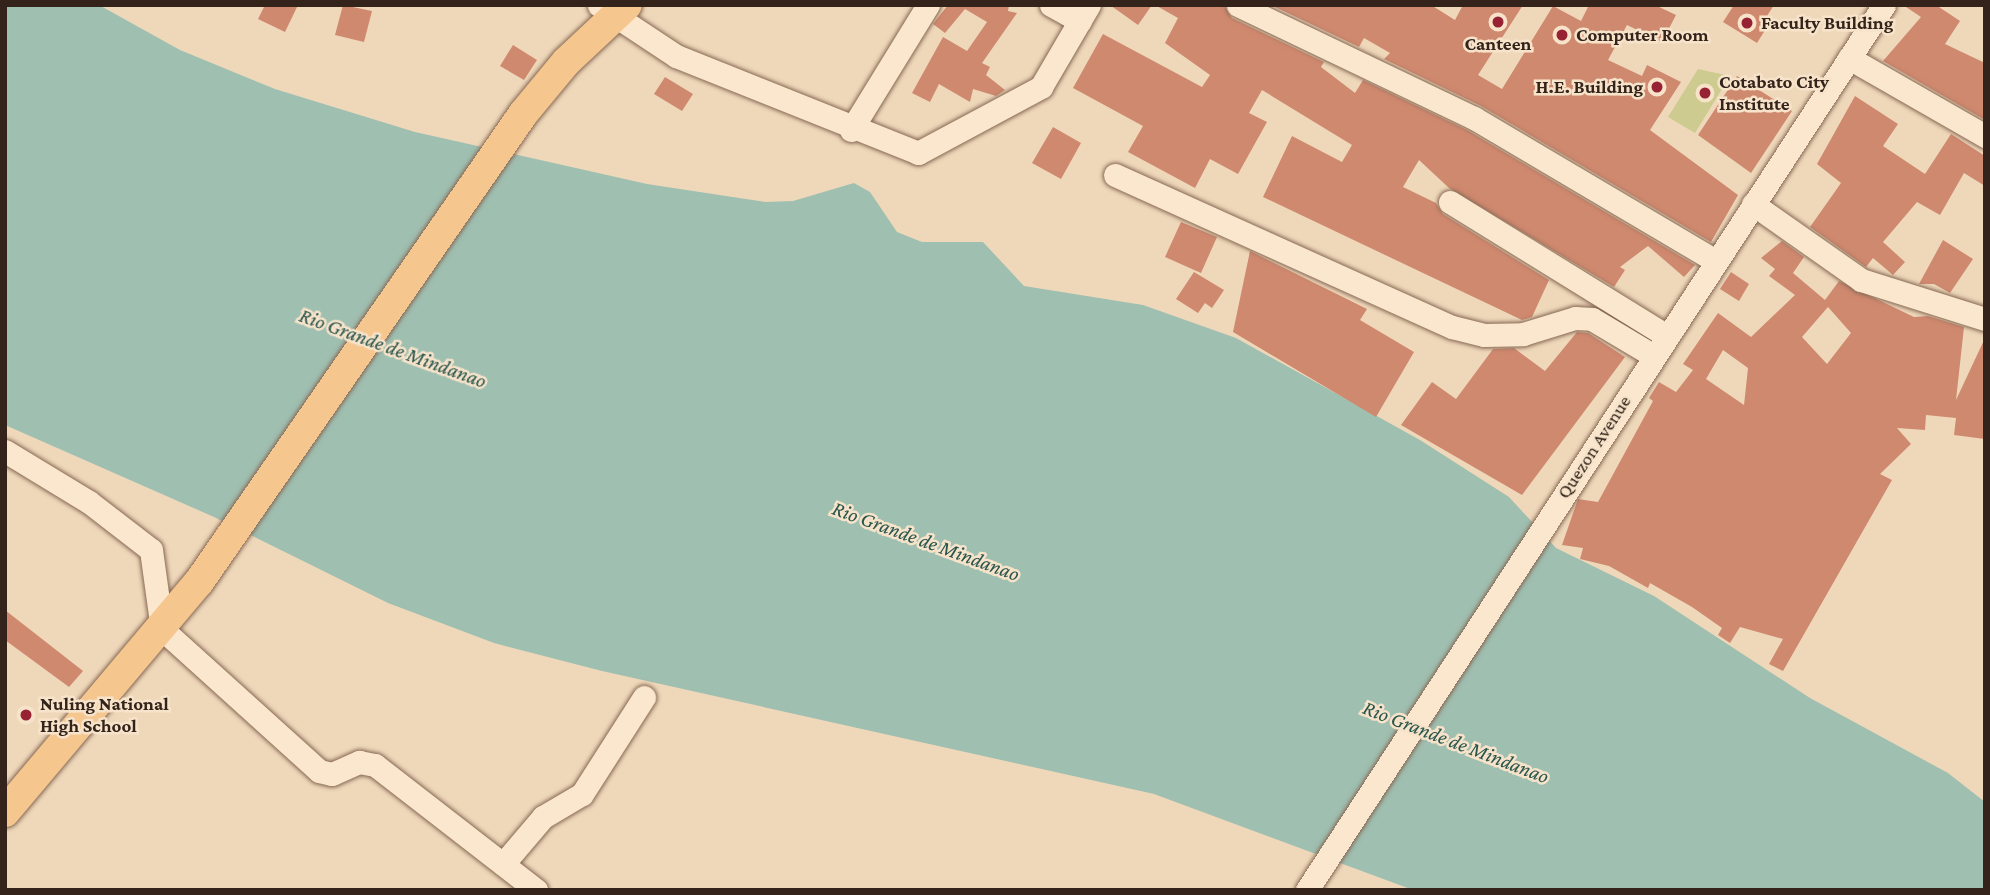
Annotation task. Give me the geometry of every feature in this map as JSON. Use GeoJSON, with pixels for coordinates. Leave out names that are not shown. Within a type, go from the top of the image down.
{"type":"FeatureCollection","features":[{"type":"Feature","properties":{"kind":"main road"},"geometry":{"type":"LineString","coordinates":[[5,812],[162,629],[221,552],[523,114],[613,9]]}},
{"type":"Feature","properties":{"kind":"street"},"geometry":{"type":"LineString","coordinates":[[851,130],[928,5]]}},
{"type":"Feature","properties":{"kind":"street"},"geometry":{"type":"LineString","coordinates":[[613,9],[676,57],[912,153],[936,148],[1041,87],[1085,13],[1051,5]]}},
{"type":"Feature","properties":{"kind":"street"},"geometry":{"type":"LineString","coordinates":[[1238,5],[1474,118],[1716,261]]}},
{"type":"Feature","properties":{"kind":"street","name":"Quezon Avenue"},"geometry":{"type":"LineString","coordinates":[[1311,883],[1884,5]]}},
{"type":"Feature","properties":{"kind":"street"},"geometry":{"type":"LineString","coordinates":[[1849,58],[1985,135]]}},
{"type":"Feature","properties":{"kind":"street"},"geometry":{"type":"LineString","coordinates":[[1115,175],[1452,327],[1485,335],[1523,334],[1575,318],[1592,319],[1654,356]]}},
{"type":"Feature","properties":{"kind":"street"},"geometry":{"type":"LineString","coordinates":[[1450,202],[1667,336]]}},
{"type":"Feature","properties":{"kind":"street"},"geometry":{"type":"LineString","coordinates":[[1753,204],[1861,280],[1985,319]]}},
{"type":"Feature","properties":{"kind":"street"},"geometry":{"type":"LineString","coordinates":[[5,451],[89,502],[151,550],[162,629],[319,771],[332,774],[359,762],[375,765],[536,890]]}},
{"type":"Feature","properties":{"kind":"street"},"geometry":{"type":"LineString","coordinates":[[503,864],[543,817],[582,794],[604,752],[645,697]]}},
{"type":"Feature","properties":{"kind":"shaded area"},"geometry":{"type":"Polygon","coordinates":[[[1698,69],[1730,76],[1695,133],[1668,117],[1698,69]]]}},
{"type":"Feature","properties":{"kind":"water","name":"Rio Grande de Mindanao"},"geometry":{"type":"Polygon","coordinates":[[[5,5],[99,5],[180,50],[275,89],[415,132],[647,184],[766,202],[793,201],[854,183],[870,192],[897,232],[922,242],[983,242],[1024,286],[1143,305],[1236,338],[1420,440],[1509,497],[1556,548],[1654,596],[1810,698],[1948,773],[1985,802],[1985,890],[1413,890],[1154,794],[602,671],[494,643],[388,603],[214,517],[5,425],[5,5]]]}},
{"type":"Feature","properties":{"kind":"building"},"geometry":{"type":"Polygon","coordinates":[[[265,5],[298,5],[285,32],[258,19],[265,5]]]}},
{"type":"Feature","properties":{"kind":"building"},"geometry":{"type":"Polygon","coordinates":[[[343,5],[372,11],[364,42],[335,35],[343,5]]]}},
{"type":"Feature","properties":{"kind":"building"},"geometry":{"type":"Polygon","coordinates":[[[948,5],[1009,5],[1008,11],[1017,13],[982,63],[990,67],[986,75],[1005,90],[996,96],[973,89],[970,102],[939,84],[930,102],[912,93],[943,37],[967,51],[987,22],[965,9],[945,33],[933,24],[948,5]]]}},
{"type":"Feature","properties":{"kind":"building"},"geometry":{"type":"Polygon","coordinates":[[[1110,5],[1152,5],[1138,25],[1110,5]]]}},
{"type":"Feature","properties":{"kind":"building"},"geometry":{"type":"Polygon","coordinates":[[[1155,5],[1224,5],[1232,18],[1324,62],[1321,67],[1355,93],[1363,80],[1467,130],[1695,265],[1684,277],[1648,246],[1620,267],[1625,270],[1614,287],[1449,188],[1419,160],[1403,187],[1436,203],[1443,214],[1549,280],[1532,317],[1522,320],[1263,197],[1292,136],[1342,162],[1352,145],[1262,90],[1249,113],[1267,122],[1238,174],[1210,159],[1195,188],[1128,152],[1143,126],[1073,88],[1103,34],[1202,87],[1210,75],[1165,43],[1178,18],[1155,5]]]}},
{"type":"Feature","properties":{"kind":"building"},"geometry":{"type":"Polygon","coordinates":[[[1271,5],[1431,5],[1455,20],[1463,5],[1523,5],[1478,75],[1502,89],[1553,6],[1581,21],[1589,5],[1655,5],[1676,15],[1662,42],[1627,25],[1608,60],[1642,76],[1647,65],[1681,82],[1650,130],[1738,195],[1711,242],[1481,106],[1384,59],[1390,53],[1364,38],[1359,47],[1271,5]]]}},
{"type":"Feature","properties":{"kind":"building","name":"Faculty Building"},"geometry":{"type":"Polygon","coordinates":[[[1734,5],[1774,5],[1767,16],[1772,19],[1757,43],[1723,22],[1734,5]]]}},
{"type":"Feature","properties":{"kind":"building"},"geometry":{"type":"Polygon","coordinates":[[[1903,5],[1936,5],[1960,21],[1945,44],[1985,63],[1985,120],[1883,61],[1921,17],[1903,5]]]}},
{"type":"Feature","properties":{"kind":"building"},"geometry":{"type":"Polygon","coordinates":[[[513,45],[537,60],[524,80],[500,66],[513,45]]]}},
{"type":"Feature","properties":{"kind":"building"},"geometry":{"type":"Polygon","coordinates":[[[1737,76],[1792,111],[1751,173],[1698,135],[1737,76]]]}},
{"type":"Feature","properties":{"kind":"building"},"geometry":{"type":"Polygon","coordinates":[[[665,77],[693,94],[682,111],[654,94],[665,77]]]}},
{"type":"Feature","properties":{"kind":"building"},"geometry":{"type":"Polygon","coordinates":[[[1855,96],[1898,124],[1883,146],[1925,174],[1951,134],[1985,156],[1985,186],[1964,173],[1940,215],[1917,202],[1883,242],[1905,262],[1893,275],[1873,258],[1866,267],[1810,227],[1841,183],[1817,164],[1855,96]]]}},
{"type":"Feature","properties":{"kind":"building"},"geometry":{"type":"Polygon","coordinates":[[[1053,127],[1081,143],[1061,179],[1032,163],[1053,127]]]}},
{"type":"Feature","properties":{"kind":"building"},"geometry":{"type":"Polygon","coordinates":[[[1181,222],[1217,237],[1201,273],[1165,257],[1181,222]]]}},
{"type":"Feature","properties":{"kind":"building"},"geometry":{"type":"Polygon","coordinates":[[[1943,240],[1973,259],[1950,293],[1934,284],[1919,284],[1943,240]]]}},
{"type":"Feature","properties":{"kind":"building"},"geometry":{"type":"Polygon","coordinates":[[[1782,241],[1804,257],[1793,273],[1825,300],[1839,281],[1914,317],[1928,316],[1964,327],[1956,400],[1985,338],[1985,439],[1954,435],[1956,418],[1926,415],[1925,430],[1897,428],[1911,444],[1880,474],[1892,480],[1783,671],[1769,664],[1783,639],[1740,627],[1730,643],[1718,635],[1722,628],[1692,607],[1650,583],[1648,588],[1609,566],[1580,559],[1583,548],[1562,545],[1578,499],[1598,502],[1653,401],[1649,398],[1659,382],[1676,392],[1693,370],[1683,364],[1718,313],[1751,337],[1795,295],[1769,276],[1775,269],[1761,258],[1782,241]],[[1828,307],[1802,337],[1827,364],[1851,333],[1828,307]],[[1723,350],[1706,379],[1744,405],[1748,368],[1723,350]]]}},
{"type":"Feature","properties":{"kind":"building"},"geometry":{"type":"Polygon","coordinates":[[[1250,251],[1367,309],[1360,320],[1414,352],[1376,417],[1233,332],[1250,251]]]}},
{"type":"Feature","properties":{"kind":"building"},"geometry":{"type":"Polygon","coordinates":[[[1194,272],[1224,290],[1212,308],[1205,303],[1198,313],[1176,299],[1194,272]]]}},
{"type":"Feature","properties":{"kind":"building"},"geometry":{"type":"Polygon","coordinates":[[[1731,272],[1749,284],[1739,301],[1720,289],[1731,272]]]}},
{"type":"Feature","properties":{"kind":"building"},"geometry":{"type":"Polygon","coordinates":[[[1577,332],[1588,333],[1625,357],[1522,495],[1401,425],[1432,382],[1456,399],[1493,349],[1514,348],[1545,371],[1577,332]]]}},
{"type":"Feature","properties":{"kind":"building"},"geometry":{"type":"Polygon","coordinates":[[[5,610],[83,671],[69,687],[5,640],[5,610]]]}},
{"type":"Feature","properties":{"kind":"place","name":"Canteen"},"geometry":{"type":"Point","coordinates":[1498,22]}},
{"type":"Feature","properties":{"kind":"place","name":"Faculty Building"},"geometry":{"type":"Point","coordinates":[1747,23]}},
{"type":"Feature","properties":{"kind":"place","name":"Computer Room"},"geometry":{"type":"Point","coordinates":[1562,35]}},
{"type":"Feature","properties":{"kind":"place","name":"H.E. Building"},"geometry":{"type":"Point","coordinates":[1657,87]}},
{"type":"Feature","properties":{"kind":"place","name":"Cotabato City Institute"},"geometry":{"type":"Point","coordinates":[1705,93]}},
{"type":"Feature","properties":{"kind":"place","name":"Nuling National High School"},"geometry":{"type":"Point","coordinates":[26,715]}}]}
